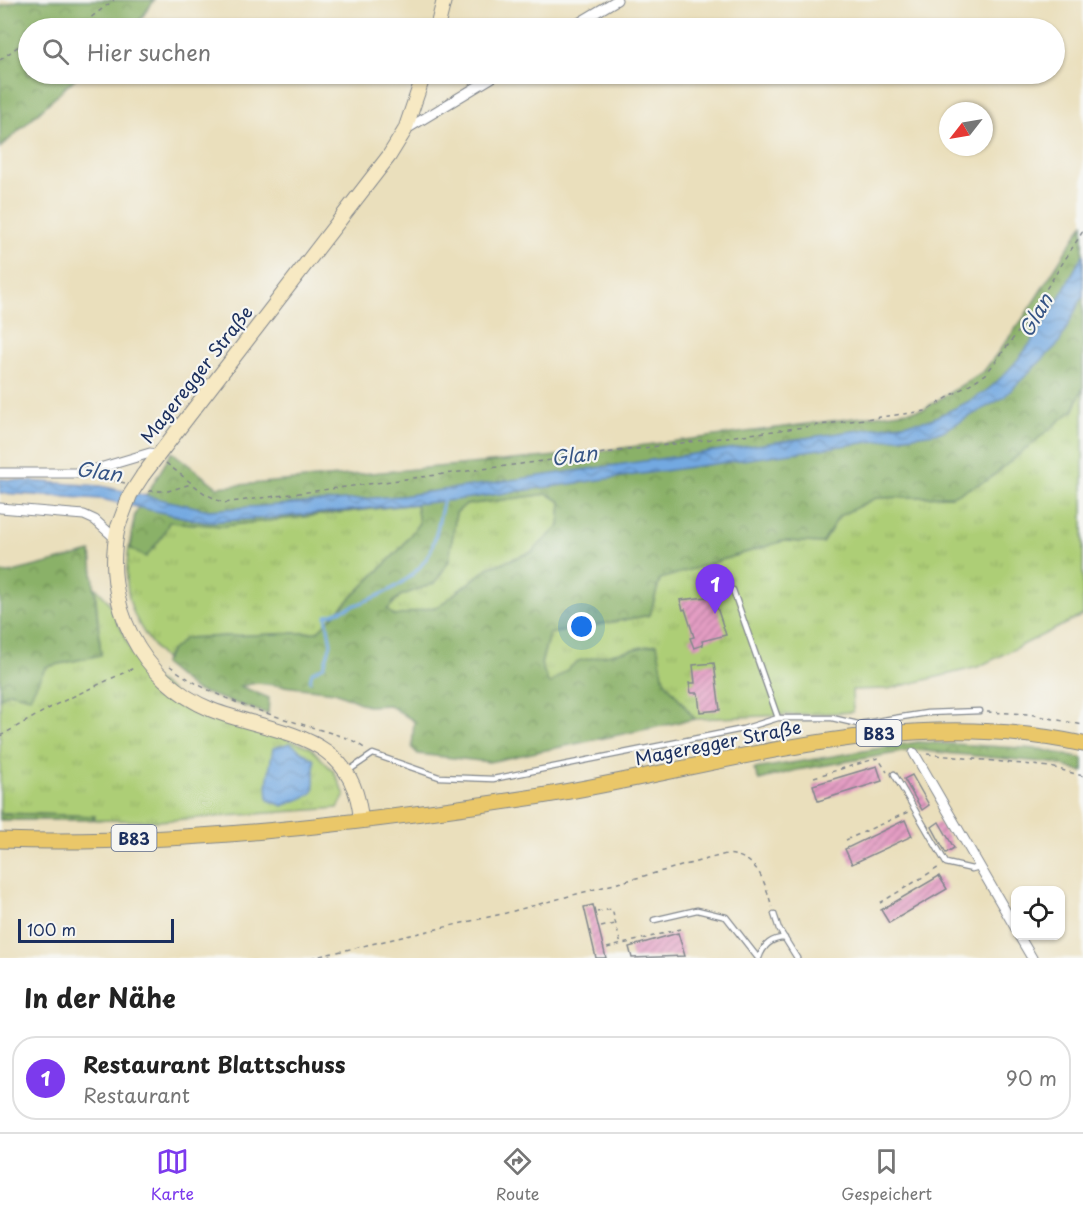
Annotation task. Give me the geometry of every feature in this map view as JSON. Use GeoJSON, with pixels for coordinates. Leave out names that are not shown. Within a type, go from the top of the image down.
{"type":"FeatureCollection","features":[{"type":"Feature","properties":{"kind":"main road","name":"Mageregger Straße"},"geometry":{"type":"LineString","coordinates":[[0,840],[205,836],[361,820],[542,795],[835,740],[894,732],[982,730],[1040,736],[1083,744]]}},
{"type":"Feature","properties":{"kind":"street"},"geometry":{"type":"LineString","coordinates":[[440,18],[444,0]]}},
{"type":"Feature","properties":{"kind":"street"},"geometry":{"type":"LineString","coordinates":[[587,18],[617,0]]}},
{"type":"Feature","properties":{"kind":"street","name":"Mageregger Straße"},"geometry":{"type":"LineString","coordinates":[[361,820],[357,790],[346,772],[325,752],[302,737],[200,704],[166,681],[147,660],[125,625],[116,596],[114,566],[117,533],[130,495],[143,475],[389,156],[405,130],[421,84]]}},
{"type":"Feature","properties":{"kind":"street"},"geometry":{"type":"LineString","coordinates":[[405,130],[481,84]]}},
{"type":"Feature","properties":{"kind":"street"},"geometry":{"type":"LineString","coordinates":[[0,473],[83,473],[150,453],[159,457]]}},
{"type":"Feature","properties":{"kind":"street"},"geometry":{"type":"LineString","coordinates":[[0,508],[84,515],[117,533]]}},
{"type":"Feature","properties":{"kind":"street"},"geometry":{"type":"LineString","coordinates":[[914,753],[1011,920]]}},
{"type":"Feature","properties":{"kind":"street"},"geometry":{"type":"LineString","coordinates":[[1021,940],[1032,958]]}},
{"type":"Feature","properties":{"kind":"lane"},"geometry":{"type":"LineString","coordinates":[[733,590],[778,718]]}},
{"type":"Feature","properties":{"kind":"lane"},"geometry":{"type":"LineString","coordinates":[[346,772],[373,754],[439,777],[493,778],[743,729],[778,718],[832,718],[858,724],[927,713],[980,711]]}},
{"type":"Feature","properties":{"kind":"lane"},"geometry":{"type":"LineString","coordinates":[[894,774],[946,863],[972,868],[980,866]]}},
{"type":"Feature","properties":{"kind":"lane"},"geometry":{"type":"LineString","coordinates":[[654,920],[697,910],[726,917],[758,958]]}},
{"type":"Feature","properties":{"kind":"lane"},"geometry":{"type":"LineString","coordinates":[[774,914],[797,958]]}},
{"type":"Feature","properties":{"kind":"lane"},"geometry":{"type":"LineString","coordinates":[[758,958],[762,948],[770,942],[785,938]]}},
{"type":"Feature","properties":{"kind":"path"},"geometry":{"type":"LineString","coordinates":[[90,18],[114,0]]}},
{"type":"Feature","properties":{"kind":"path"},"geometry":{"type":"LineString","coordinates":[[0,60],[18,46]]}},
{"type":"Feature","properties":{"kind":"path"},"geometry":{"type":"LineString","coordinates":[[159,457],[192,484],[223,503],[926,411],[986,374],[1024,324],[1083,231]]}},
{"type":"Feature","properties":{"kind":"path"},"geometry":{"type":"LineString","coordinates":[[154,492],[177,489],[192,484]]}},
{"type":"Feature","properties":{"kind":"path"},"geometry":{"type":"LineString","coordinates":[[0,735],[55,705],[111,681],[147,660]]}},
{"type":"Feature","properties":{"kind":"path"},"geometry":{"type":"LineString","coordinates":[[168,664],[190,682],[236,701],[350,739],[373,754]]}},
{"type":"Feature","properties":{"kind":"path"},"geometry":{"type":"LineString","coordinates":[[980,711],[1029,714],[1083,725]]}},
{"type":"Feature","properties":{"kind":"path"},"geometry":{"type":"LineString","coordinates":[[914,753],[1052,767],[1083,776]]}},
{"type":"Feature","properties":{"kind":"path"},"geometry":{"type":"LineString","coordinates":[[814,777],[878,758],[888,774],[894,774]]}},
{"type":"Feature","properties":{"kind":"path"},"geometry":{"type":"LineString","coordinates":[[846,840],[914,809]]}},
{"type":"Feature","properties":{"kind":"path"},"geometry":{"type":"LineString","coordinates":[[311,958],[506,913],[726,854],[744,856],[758,868],[774,914]]}},
{"type":"Feature","properties":{"kind":"path"},"geometry":{"type":"LineString","coordinates":[[880,903],[946,863]]}},
{"type":"Feature","properties":{"kind":"path"},"geometry":{"type":"LineString","coordinates":[[597,912],[612,909],[621,945]]}},
{"type":"Feature","properties":{"kind":"path"},"geometry":{"type":"LineString","coordinates":[[601,927],[615,924]]}},
{"type":"Feature","properties":{"kind":"path"},"geometry":{"type":"LineString","coordinates":[[607,948],[681,929]]}},
{"type":"Feature","properties":{"kind":"green space"},"geometry":{"type":"Polygon","coordinates":[[[21,0],[154,0],[142,18],[18,18],[18,84],[69,84],[0,148],[0,6],[21,0]]]}},
{"type":"Feature","properties":{"kind":"green space"},"geometry":{"type":"Polygon","coordinates":[[[1083,224],[1083,387],[1074,409],[988,480],[952,496],[876,498],[839,516],[823,543],[783,541],[660,579],[650,615],[549,634],[541,664],[549,684],[578,661],[657,644],[664,680],[695,719],[489,762],[418,754],[412,748],[414,721],[389,705],[367,706],[335,692],[257,683],[240,686],[269,698],[268,714],[195,690],[163,664],[170,652],[185,638],[317,632],[401,548],[419,523],[416,504],[223,526],[169,522],[162,537],[146,557],[130,548],[135,514],[172,452],[217,487],[568,455],[924,409],[984,371],[1022,320],[1083,224]],[[548,494],[465,505],[456,513],[449,561],[435,583],[400,596],[387,610],[395,616],[439,606],[488,568],[532,552],[559,526],[561,502],[548,494]]]}},
{"type":"Feature","properties":{"kind":"green space"},"geometry":{"type":"Polygon","coordinates":[[[1083,387],[1083,615],[978,667],[888,689],[852,690],[853,712],[695,719],[664,680],[579,661],[549,684],[541,665],[549,633],[650,615],[660,579],[783,541],[823,543],[839,516],[876,498],[951,496],[1074,410],[1083,387]]]}},
{"type":"Feature","properties":{"kind":"green space"},"geometry":{"type":"Polygon","coordinates":[[[548,494],[561,502],[559,526],[532,552],[488,568],[439,606],[395,617],[387,610],[400,596],[435,583],[449,561],[456,513],[465,505],[548,494]]]}},
{"type":"Feature","properties":{"kind":"green space"},"geometry":{"type":"Polygon","coordinates":[[[416,504],[419,523],[401,548],[317,632],[186,638],[170,652],[165,660],[139,625],[132,608],[127,575],[128,557],[135,514],[130,548],[162,537],[169,522],[223,526],[416,504]]]}},
{"type":"Feature","properties":{"kind":"green space"},"geometry":{"type":"Polygon","coordinates":[[[91,552],[101,655],[46,667],[30,697],[9,692],[0,698],[0,572],[9,573],[91,552]]]}},
{"type":"Feature","properties":{"kind":"green space"},"geometry":{"type":"Polygon","coordinates":[[[95,587],[108,601],[132,652],[146,672],[192,707],[310,747],[334,772],[345,795],[338,808],[158,821],[94,820],[94,816],[0,813],[0,698],[46,667],[101,655],[95,587]]]}},
{"type":"Feature","properties":{"kind":"green space"},"geometry":{"type":"Polygon","coordinates":[[[918,742],[1040,749],[1083,759],[1083,772],[1052,763],[914,750],[797,770],[759,780],[754,769],[918,742]]]}},
{"type":"Feature","properties":{"kind":"green space"},"geometry":{"type":"Polygon","coordinates":[[[0,813],[95,816],[94,820],[0,820],[0,813]]]}},
{"type":"Feature","properties":{"kind":"water"},"geometry":{"type":"Polygon","coordinates":[[[1083,254],[1083,295],[1059,343],[1003,398],[941,432],[455,500],[270,518],[205,522],[101,499],[0,493],[0,479],[101,486],[209,510],[401,496],[930,420],[977,397],[1006,373],[1043,325],[1083,254]]]}},
{"type":"Feature","properties":{"kind":"water"},"geometry":{"type":"Polygon","coordinates":[[[290,743],[314,760],[314,790],[310,795],[283,806],[268,800],[267,784],[273,748],[290,743]]]}},
{"type":"Feature","properties":{"kind":"building"},"geometry":{"type":"Polygon","coordinates":[[[712,592],[726,635],[702,641],[703,645],[694,648],[690,638],[694,637],[680,600],[707,597],[712,592]]]}},
{"type":"Feature","properties":{"kind":"building"},"geometry":{"type":"Polygon","coordinates":[[[714,663],[720,710],[700,712],[698,693],[691,693],[689,683],[695,683],[693,665],[714,663]]]}},
{"type":"Feature","properties":{"kind":"building"},"geometry":{"type":"Polygon","coordinates":[[[877,766],[882,781],[818,801],[813,785],[877,766]]]}},
{"type":"Feature","properties":{"kind":"building"},"geometry":{"type":"Polygon","coordinates":[[[912,775],[929,805],[922,810],[904,779],[912,775]]]}},
{"type":"Feature","properties":{"kind":"building"},"geometry":{"type":"Polygon","coordinates":[[[905,820],[912,836],[852,864],[845,849],[905,820]]]}},
{"type":"Feature","properties":{"kind":"building"},"geometry":{"type":"Polygon","coordinates":[[[939,822],[954,848],[946,853],[932,827],[939,822]]]}},
{"type":"Feature","properties":{"kind":"building"},"geometry":{"type":"Polygon","coordinates":[[[939,876],[947,889],[889,923],[881,910],[939,876]]]}},
{"type":"Feature","properties":{"kind":"building"},"geometry":{"type":"Polygon","coordinates":[[[593,905],[606,958],[596,958],[584,907],[593,905]]]}},
{"type":"Feature","properties":{"kind":"building"},"geometry":{"type":"Polygon","coordinates":[[[678,933],[685,956],[632,958],[629,947],[678,933]]]}},
{"type":"Feature","properties":{"kind":"waterway"},"geometry":{"type":"LineString","coordinates":[[310,681],[312,672],[324,666],[331,644],[326,616],[369,600],[410,577],[432,548],[444,499]]}},
{"type":"Feature","properties":{"kind":"place","name":"Restaurant Blattschuss"},"geometry":{"type":"Point","coordinates":[715,614]}},
{"type":"Feature","properties":{"kind":"water label","name":"Glan"},"geometry":{"type":"Point","coordinates":[1035,315]}},
{"type":"Feature","properties":{"kind":"water label","name":"Glan"},"geometry":{"type":"Point","coordinates":[574,455]}},
{"type":"Feature","properties":{"kind":"water label","name":"Glan"},"geometry":{"type":"Point","coordinates":[99,471]}}]}
